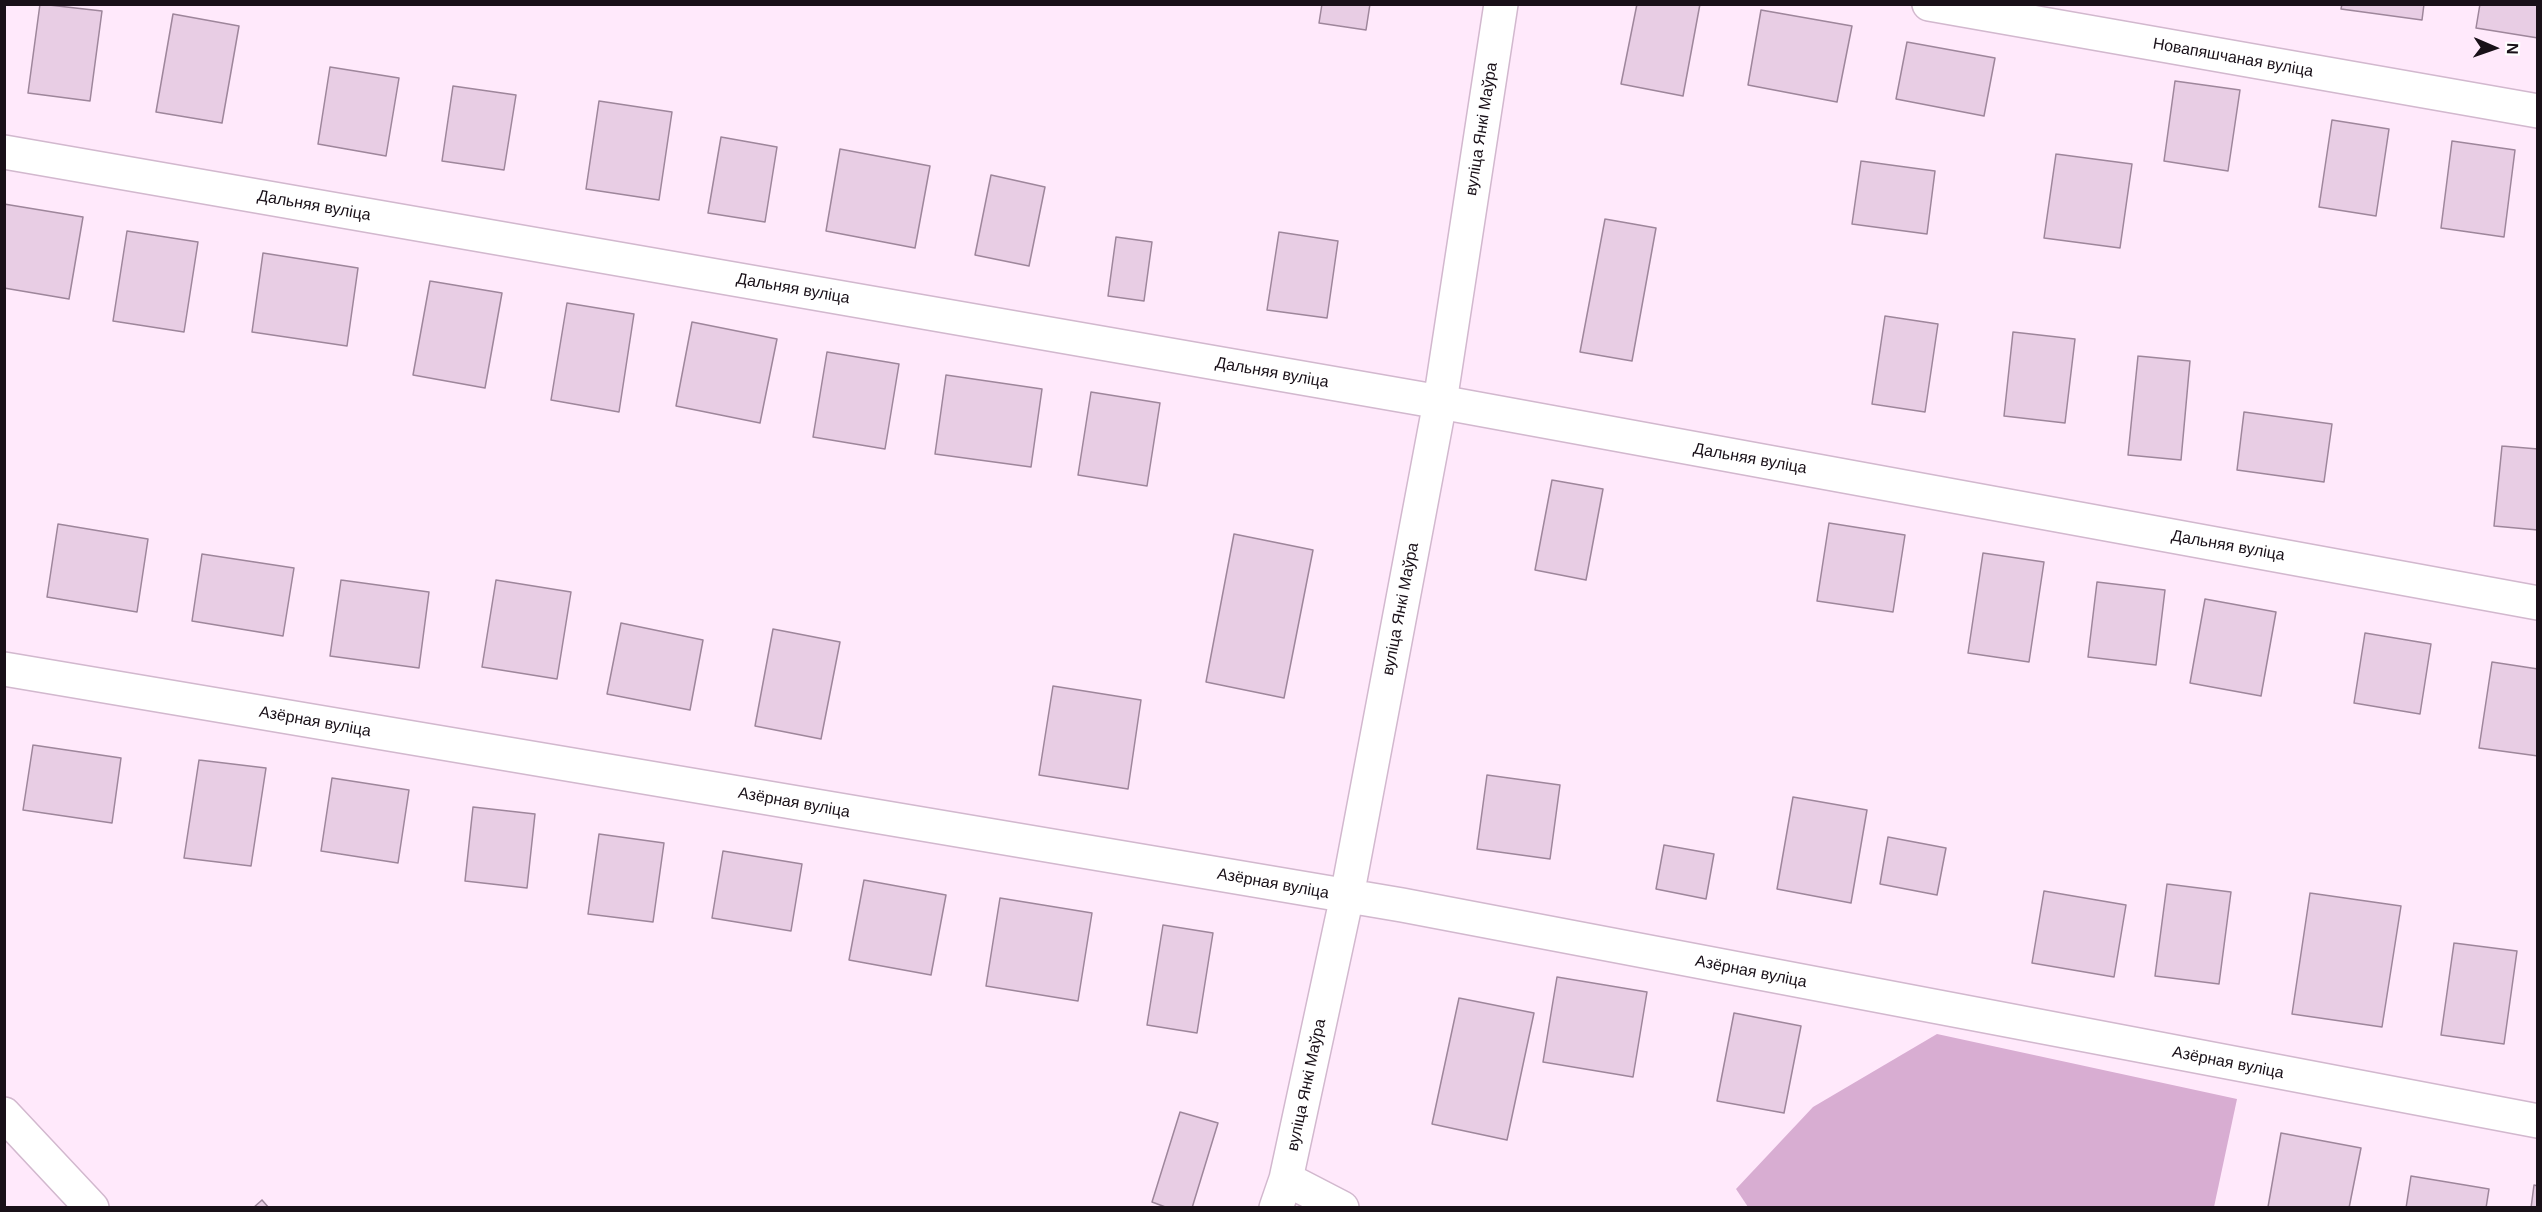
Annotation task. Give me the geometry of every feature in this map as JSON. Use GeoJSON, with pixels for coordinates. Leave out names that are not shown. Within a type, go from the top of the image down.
{"type":"FeatureCollection","features":[{"type":"Feature","properties":{"kind":"street","name":"вуліца Янкі Маўра"},"geometry":{"type":"LineString","coordinates":[[1281,1193],[1347,896],[1440,402],[1502,4]]}},
{"type":"Feature","properties":{"kind":"street","name":"Новапяшчаная вуліца"},"geometry":{"type":"LineString","coordinates":[[1929,4],[2538,111]]}},
{"type":"Feature","properties":{"kind":"street","name":"Дальняя вуліца"},"geometry":{"type":"LineString","coordinates":[[4,152],[1440,402],[2538,603]]}},
{"type":"Feature","properties":{"kind":"street","name":"Азёрная вуліца"},"geometry":{"type":"LineString","coordinates":[[4,669],[1347,896],[2538,1122]]}},
{"type":"Feature","properties":{"kind":"street"},"geometry":{"type":"LineString","coordinates":[[4,1114],[92,1208]]}},
{"type":"Feature","properties":{"kind":"street"},"geometry":{"type":"LineString","coordinates":[[1281,1193],[1342,1208]]}},
{"type":"Feature","properties":{"kind":"shaded area"},"geometry":{"type":"Polygon","coordinates":[[[1937,1034],[2237,1099],[2214,1207],[1748,1207],[1736,1189],[1813,1107],[1937,1034]]]}},
{"type":"Feature","properties":{"kind":"building"},"geometry":{"type":"Polygon","coordinates":[[[40,4],[102,11],[90,101],[28,93],[40,4]]]}},
{"type":"Feature","properties":{"kind":"building"},"geometry":{"type":"Polygon","coordinates":[[[1322,4],[1370,4],[1366,30],[1319,23],[1322,4]]]}},
{"type":"Feature","properties":{"kind":"building"},"geometry":{"type":"Polygon","coordinates":[[[1637,4],[1700,4],[1683,96],[1621,84],[1637,4]]]}},
{"type":"Feature","properties":{"kind":"building"},"geometry":{"type":"Polygon","coordinates":[[[2342,4],[2424,4],[2422,20],[2341,9],[2342,4]]]}},
{"type":"Feature","properties":{"kind":"building"},"geometry":{"type":"Polygon","coordinates":[[[2480,4],[2538,4],[2538,38],[2476,28],[2480,4]]]}},
{"type":"Feature","properties":{"kind":"building"},"geometry":{"type":"Polygon","coordinates":[[[1761,10],[1852,26],[1837,102],[1748,85],[1761,10]]]}},
{"type":"Feature","properties":{"kind":"building"},"geometry":{"type":"Polygon","coordinates":[[[173,14],[239,26],[222,123],[156,112],[173,14]]]}},
{"type":"Feature","properties":{"kind":"building"},"geometry":{"type":"Polygon","coordinates":[[[1907,42],[1995,58],[1984,116],[1896,99],[1907,42]]]}},
{"type":"Feature","properties":{"kind":"building"},"geometry":{"type":"Polygon","coordinates":[[[330,67],[399,78],[386,156],[318,144],[330,67]]]}},
{"type":"Feature","properties":{"kind":"building"},"geometry":{"type":"Polygon","coordinates":[[[2175,81],[2240,90],[2228,171],[2164,161],[2175,81]]]}},
{"type":"Feature","properties":{"kind":"building"},"geometry":{"type":"Polygon","coordinates":[[[453,86],[516,95],[504,170],[442,161],[453,86]]]}},
{"type":"Feature","properties":{"kind":"building"},"geometry":{"type":"Polygon","coordinates":[[[599,101],[672,112],[659,200],[586,189],[599,101]]]}},
{"type":"Feature","properties":{"kind":"building"},"geometry":{"type":"Polygon","coordinates":[[[2332,120],[2389,129],[2376,216],[2319,207],[2332,120]]]}},
{"type":"Feature","properties":{"kind":"building"},"geometry":{"type":"Polygon","coordinates":[[[721,137],[777,147],[765,222],[708,213],[721,137]]]}},
{"type":"Feature","properties":{"kind":"building"},"geometry":{"type":"Polygon","coordinates":[[[2452,141],[2515,150],[2504,237],[2441,228],[2452,141]]]}},
{"type":"Feature","properties":{"kind":"building"},"geometry":{"type":"Polygon","coordinates":[[[840,149],[930,166],[915,248],[826,231],[840,149]]]}},
{"type":"Feature","properties":{"kind":"building"},"geometry":{"type":"Polygon","coordinates":[[[2056,154],[2132,164],[2120,248],[2044,238],[2056,154]]]}},
{"type":"Feature","properties":{"kind":"building"},"geometry":{"type":"Polygon","coordinates":[[[1861,161],[1935,171],[1927,234],[1852,224],[1861,161]]]}},
{"type":"Feature","properties":{"kind":"building"},"geometry":{"type":"Polygon","coordinates":[[[991,175],[1045,187],[1029,266],[975,255],[991,175]]]}},
{"type":"Feature","properties":{"kind":"building"},"geometry":{"type":"Polygon","coordinates":[[[4,204],[83,217],[69,299],[4,288],[4,204]]]}},
{"type":"Feature","properties":{"kind":"building"},"geometry":{"type":"Polygon","coordinates":[[[1605,219],[1656,228],[1632,361],[1580,352],[1605,219]]]}},
{"type":"Feature","properties":{"kind":"building"},"geometry":{"type":"Polygon","coordinates":[[[127,231],[198,242],[184,332],[113,321],[127,231]]]}},
{"type":"Feature","properties":{"kind":"building"},"geometry":{"type":"Polygon","coordinates":[[[1279,232],[1338,241],[1327,318],[1267,310],[1279,232]]]}},
{"type":"Feature","properties":{"kind":"building"},"geometry":{"type":"Polygon","coordinates":[[[1116,237],[1152,242],[1144,301],[1108,296],[1116,237]]]}},
{"type":"Feature","properties":{"kind":"building"},"geometry":{"type":"Polygon","coordinates":[[[263,253],[358,268],[347,346],[252,332],[263,253]]]}},
{"type":"Feature","properties":{"kind":"building"},"geometry":{"type":"Polygon","coordinates":[[[430,281],[502,293],[485,388],[413,375],[430,281]]]}},
{"type":"Feature","properties":{"kind":"building"},"geometry":{"type":"Polygon","coordinates":[[[567,303],[634,314],[619,412],[551,400],[567,303]]]}},
{"type":"Feature","properties":{"kind":"building"},"geometry":{"type":"Polygon","coordinates":[[[1885,316],[1938,324],[1925,412],[1872,404],[1885,316]]]}},
{"type":"Feature","properties":{"kind":"building"},"geometry":{"type":"Polygon","coordinates":[[[692,322],[777,339],[760,423],[676,406],[692,322]]]}},
{"type":"Feature","properties":{"kind":"building"},"geometry":{"type":"Polygon","coordinates":[[[2013,332],[2075,339],[2065,423],[2004,416],[2013,332]]]}},
{"type":"Feature","properties":{"kind":"building"},"geometry":{"type":"Polygon","coordinates":[[[827,352],[899,364],[885,449],[813,437],[827,352]]]}},
{"type":"Feature","properties":{"kind":"building"},"geometry":{"type":"Polygon","coordinates":[[[2138,356],[2190,361],[2181,460],[2128,455],[2138,356]]]}},
{"type":"Feature","properties":{"kind":"building"},"geometry":{"type":"Polygon","coordinates":[[[946,375],[1042,389],[1031,467],[935,454],[946,375]]]}},
{"type":"Feature","properties":{"kind":"building"},"geometry":{"type":"Polygon","coordinates":[[[1091,392],[1160,403],[1147,486],[1078,475],[1091,392]]]}},
{"type":"Feature","properties":{"kind":"building"},"geometry":{"type":"Polygon","coordinates":[[[2244,412],[2332,424],[2324,482],[2237,470],[2244,412]]]}},
{"type":"Feature","properties":{"kind":"building"},"geometry":{"type":"Polygon","coordinates":[[[2502,446],[2538,449],[2538,530],[2494,526],[2502,446]]]}},
{"type":"Feature","properties":{"kind":"building"},"geometry":{"type":"Polygon","coordinates":[[[1552,480],[1603,489],[1586,580],[1535,570],[1552,480]]]}},
{"type":"Feature","properties":{"kind":"building"},"geometry":{"type":"Polygon","coordinates":[[[1829,523],[1905,535],[1893,612],[1817,601],[1829,523]]]}},
{"type":"Feature","properties":{"kind":"building"},"geometry":{"type":"Polygon","coordinates":[[[58,524],[148,539],[137,612],[47,597],[58,524]]]}},
{"type":"Feature","properties":{"kind":"building"},"geometry":{"type":"Polygon","coordinates":[[[1234,534],[1313,550],[1284,698],[1206,682],[1234,534]]]}},
{"type":"Feature","properties":{"kind":"building"},"geometry":{"type":"Polygon","coordinates":[[[1983,553],[2044,562],[2029,662],[1968,653],[1983,553]]]}},
{"type":"Feature","properties":{"kind":"building"},"geometry":{"type":"Polygon","coordinates":[[[202,554],[294,568],[283,636],[192,621],[202,554]]]}},
{"type":"Feature","properties":{"kind":"building"},"geometry":{"type":"Polygon","coordinates":[[[341,580],[429,592],[419,668],[330,656],[341,580]]]}},
{"type":"Feature","properties":{"kind":"building"},"geometry":{"type":"Polygon","coordinates":[[[496,580],[571,592],[557,679],[482,667],[496,580]]]}},
{"type":"Feature","properties":{"kind":"building"},"geometry":{"type":"Polygon","coordinates":[[[2097,582],[2165,590],[2156,665],[2088,657],[2097,582]]]}},
{"type":"Feature","properties":{"kind":"building"},"geometry":{"type":"Polygon","coordinates":[[[2205,599],[2276,612],[2261,696],[2190,683],[2205,599]]]}},
{"type":"Feature","properties":{"kind":"building"},"geometry":{"type":"Polygon","coordinates":[[[621,623],[703,640],[690,710],[607,694],[621,623]]]}},
{"type":"Feature","properties":{"kind":"building"},"geometry":{"type":"Polygon","coordinates":[[[773,629],[840,642],[821,739],[755,726],[773,629]]]}},
{"type":"Feature","properties":{"kind":"building"},"geometry":{"type":"Polygon","coordinates":[[[2365,633],[2431,644],[2420,714],[2354,703],[2365,633]]]}},
{"type":"Feature","properties":{"kind":"building"},"geometry":{"type":"Polygon","coordinates":[[[2492,662],[2538,669],[2538,756],[2479,748],[2492,662]]]}},
{"type":"Feature","properties":{"kind":"building"},"geometry":{"type":"Polygon","coordinates":[[[1053,686],[1141,700],[1128,789],[1039,775],[1053,686]]]}},
{"type":"Feature","properties":{"kind":"building"},"geometry":{"type":"Polygon","coordinates":[[[33,745],[121,758],[112,823],[23,810],[33,745]]]}},
{"type":"Feature","properties":{"kind":"building"},"geometry":{"type":"Polygon","coordinates":[[[199,760],[266,768],[251,866],[184,858],[199,760]]]}},
{"type":"Feature","properties":{"kind":"building"},"geometry":{"type":"Polygon","coordinates":[[[1487,775],[1560,785],[1550,859],[1477,849],[1487,775]]]}},
{"type":"Feature","properties":{"kind":"building"},"geometry":{"type":"Polygon","coordinates":[[[332,778],[409,790],[398,863],[321,851],[332,778]]]}},
{"type":"Feature","properties":{"kind":"building"},"geometry":{"type":"Polygon","coordinates":[[[1793,797],[1867,810],[1851,903],[1777,889],[1793,797]]]}},
{"type":"Feature","properties":{"kind":"building"},"geometry":{"type":"Polygon","coordinates":[[[473,807],[535,814],[527,888],[465,881],[473,807]]]}},
{"type":"Feature","properties":{"kind":"building"},"geometry":{"type":"Polygon","coordinates":[[[599,834],[664,843],[653,922],[588,914],[599,834]]]}},
{"type":"Feature","properties":{"kind":"building"},"geometry":{"type":"Polygon","coordinates":[[[1888,837],[1946,848],[1937,895],[1880,884],[1888,837]]]}},
{"type":"Feature","properties":{"kind":"building"},"geometry":{"type":"Polygon","coordinates":[[[1664,845],[1714,854],[1706,899],[1656,889],[1664,845]]]}},
{"type":"Feature","properties":{"kind":"building"},"geometry":{"type":"Polygon","coordinates":[[[723,851],[802,864],[791,931],[712,918],[723,851]]]}},
{"type":"Feature","properties":{"kind":"building"},"geometry":{"type":"Polygon","coordinates":[[[864,880],[946,895],[931,975],[849,960],[864,880]]]}},
{"type":"Feature","properties":{"kind":"building"},"geometry":{"type":"Polygon","coordinates":[[[2167,884],[2231,892],[2219,984],[2155,976],[2167,884]]]}},
{"type":"Feature","properties":{"kind":"building"},"geometry":{"type":"Polygon","coordinates":[[[2044,891],[2126,905],[2114,977],[2032,963],[2044,891]]]}},
{"type":"Feature","properties":{"kind":"building"},"geometry":{"type":"Polygon","coordinates":[[[2310,893],[2401,906],[2382,1027],[2292,1014],[2310,893]]]}},
{"type":"Feature","properties":{"kind":"building"},"geometry":{"type":"Polygon","coordinates":[[[1000,898],[1092,913],[1078,1001],[986,986],[1000,898]]]}},
{"type":"Feature","properties":{"kind":"building"},"geometry":{"type":"Polygon","coordinates":[[[1163,925],[1213,933],[1197,1033],[1147,1025],[1163,925]]]}},
{"type":"Feature","properties":{"kind":"building"},"geometry":{"type":"Polygon","coordinates":[[[2454,943],[2517,951],[2504,1044],[2441,1035],[2454,943]]]}},
{"type":"Feature","properties":{"kind":"building"},"geometry":{"type":"Polygon","coordinates":[[[1557,977],[1647,992],[1633,1077],[1543,1062],[1557,977]]]}},
{"type":"Feature","properties":{"kind":"building"},"geometry":{"type":"Polygon","coordinates":[[[1459,998],[1534,1013],[1507,1140],[1432,1124],[1459,998]]]}},
{"type":"Feature","properties":{"kind":"building"},"geometry":{"type":"Polygon","coordinates":[[[1734,1013],[1801,1026],[1784,1113],[1717,1101],[1734,1013]]]}},
{"type":"Feature","properties":{"kind":"building"},"geometry":{"type":"Polygon","coordinates":[[[1180,1112],[1218,1123],[1192,1208],[1168,1208],[1152,1202],[1180,1112]]]}},
{"type":"Feature","properties":{"kind":"building"},"geometry":{"type":"Polygon","coordinates":[[[2281,1133],[2361,1148],[2349,1208],[2268,1207],[2281,1133]]]}},
{"type":"Feature","properties":{"kind":"building"},"geometry":{"type":"Polygon","coordinates":[[[2411,1176],[2489,1189],[2486,1208],[2406,1208],[2411,1176]]]}},
{"type":"Feature","properties":{"kind":"building"},"geometry":{"type":"Polygon","coordinates":[[[2534,1185],[2538,1186],[2538,1208],[2531,1208],[2534,1185]]]}},
{"type":"Feature","properties":{"kind":"building"},"geometry":{"type":"Polygon","coordinates":[[[262,1200],[269,1208],[253,1208],[262,1200]]]}}]}
